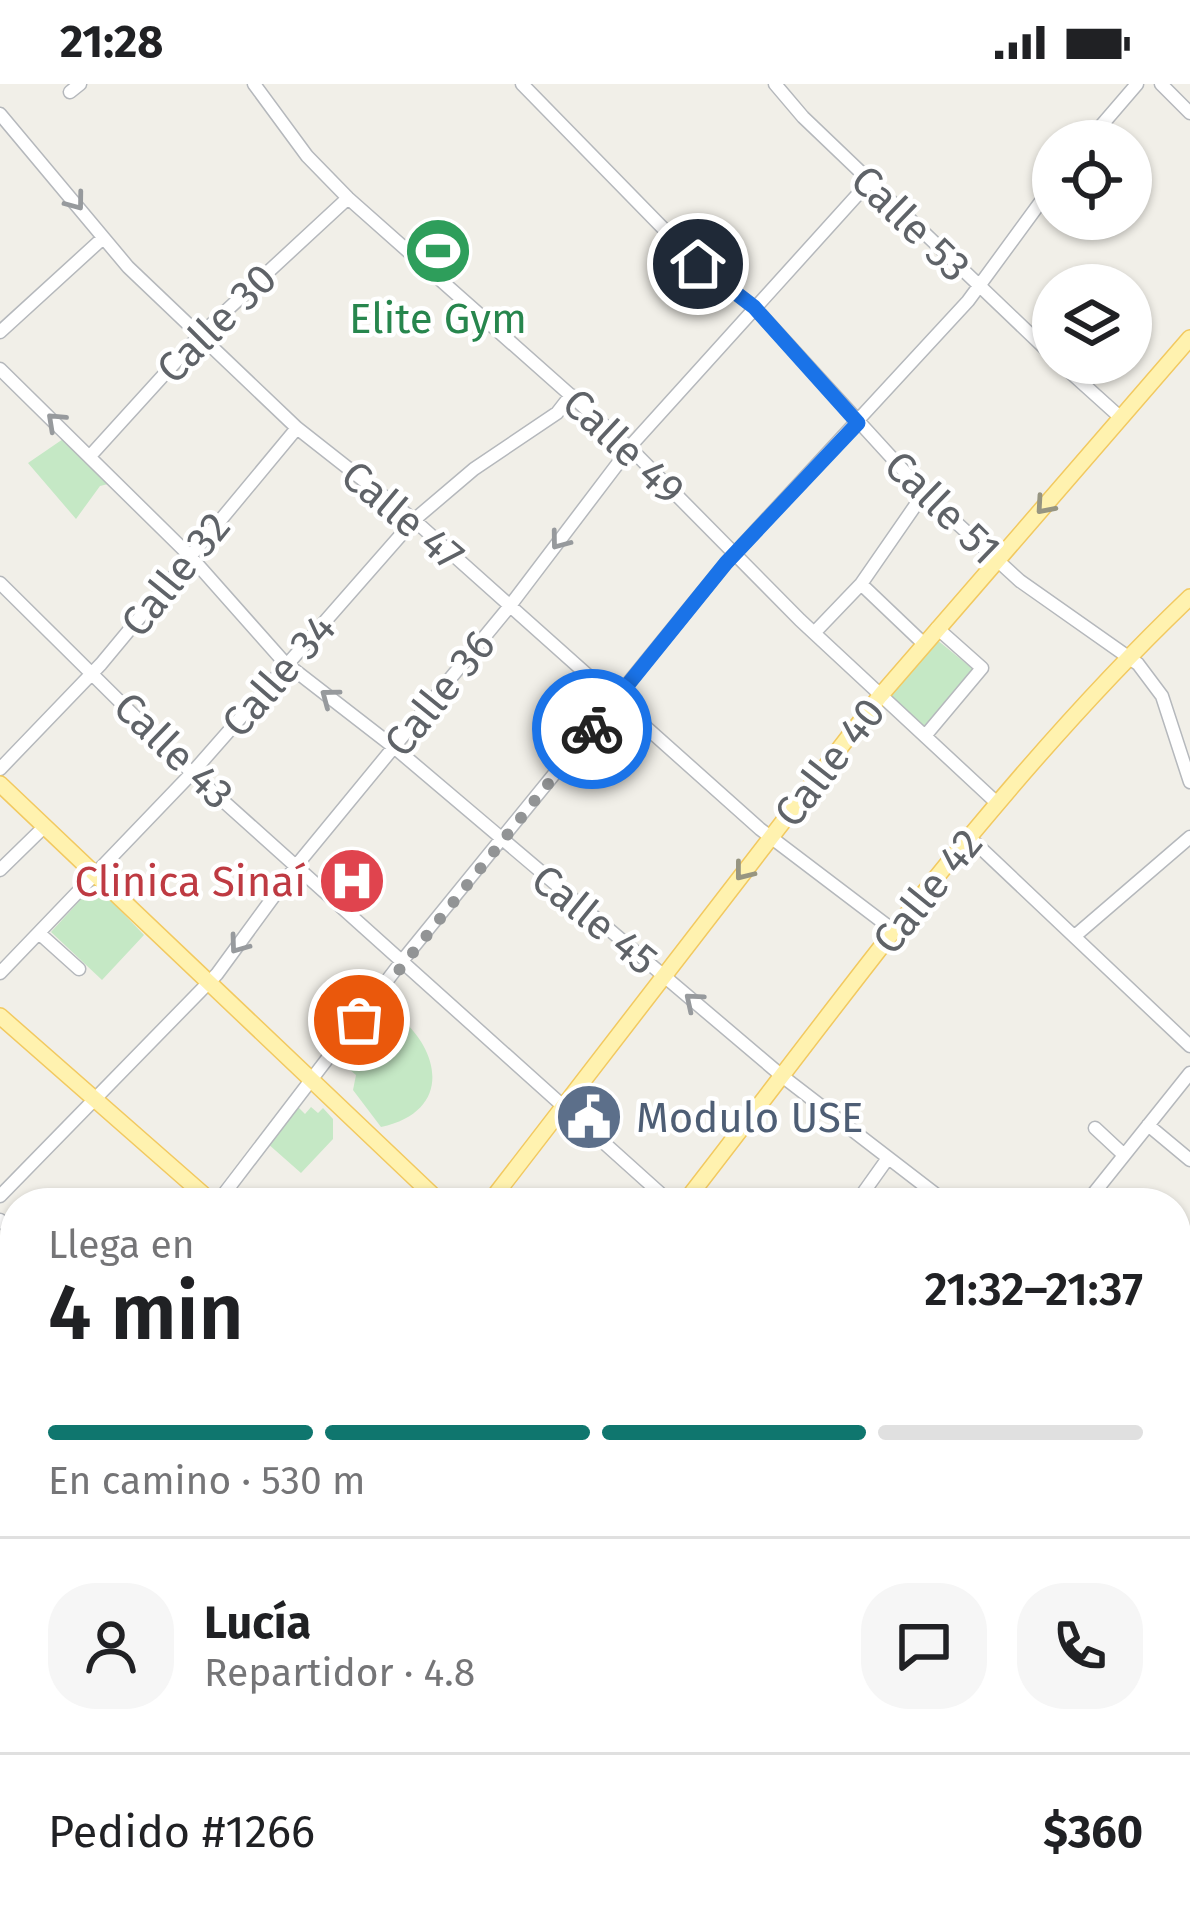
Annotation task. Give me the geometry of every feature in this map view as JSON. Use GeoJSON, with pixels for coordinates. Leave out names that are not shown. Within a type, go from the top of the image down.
{"type":"FeatureCollection","features":[{"type":"Feature","properties":{"kind":"main road","name":"Calle 40"},"geometry":{"type":"LineString","coordinates":[[501,1188],[880,696],[1190,339]]}},
{"type":"Feature","properties":{"kind":"main road","name":"Calle 42"},"geometry":{"type":"LineString","coordinates":[[696,1188],[969,837],[1129,655],[1190,597]]}},
{"type":"Feature","properties":{"kind":"main road"},"geometry":{"type":"LineString","coordinates":[[0,784],[426,1188]]}},
{"type":"Feature","properties":{"kind":"main road"},"geometry":{"type":"LineString","coordinates":[[0,1016],[197,1188]]}},
{"type":"Feature","properties":{"kind":"street","name":"Calle 49"},"geometry":{"type":"LineString","coordinates":[[254,84],[307,156],[348,198],[630,448],[814,633],[998,804]]}},
{"type":"Feature","properties":{"kind":"street","name":"Calle 51"},"geometry":{"type":"LineString","coordinates":[[522,84],[698,264],[754,307],[924,493],[997,560],[1129,655]]}},
{"type":"Feature","properties":{"kind":"street","name":"Calle 53"},"geometry":{"type":"LineString","coordinates":[[775,84],[869,182],[1032,337]]}},
{"type":"Feature","properties":{"kind":"street"},"geometry":{"type":"LineString","coordinates":[[1106,120],[1137,84]]}},
{"type":"Feature","properties":{"kind":"street"},"geometry":{"type":"LineString","coordinates":[[1161,84],[1190,113]]}},
{"type":"Feature","properties":{"kind":"street","name":"Calle 47"},"geometry":{"type":"LineString","coordinates":[[0,113],[6,134],[296,428],[414,520],[771,837],[893,930]]}},
{"type":"Feature","properties":{"kind":"street","name":"Calle 36"},"geometry":{"type":"LineString","coordinates":[[8,1188],[97,1103],[210,981],[296,866],[509,607],[630,448],[869,182]]}},
{"type":"Feature","properties":{"kind":"street","name":"Calle 30"},"geometry":{"type":"LineString","coordinates":[[91,454],[200,335],[348,198]]}},
{"type":"Feature","properties":{"kind":"street"},"geometry":{"type":"LineString","coordinates":[[227,1188],[315,1080],[402,961],[735,553],[978,288],[1032,214]]}},
{"type":"Feature","properties":{"kind":"street"},"geometry":{"type":"LineString","coordinates":[[0,332],[104,238]]}},
{"type":"Feature","properties":{"kind":"street","name":"Calle 45"},"geometry":{"type":"LineString","coordinates":[[0,369],[91,454],[288,665],[395,748],[502,844],[782,1076],[927,1188]]}},
{"type":"Feature","properties":{"kind":"street"},"geometry":{"type":"LineString","coordinates":[[1083,384],[1120,418]]}},
{"type":"Feature","properties":{"kind":"street","name":"Calle 34"},"geometry":{"type":"LineString","coordinates":[[0,973],[192,773],[414,520],[474,469],[557,413],[571,395]]}},
{"type":"Feature","properties":{"kind":"street","name":"Calle 32"},"geometry":{"type":"LineString","coordinates":[[0,770],[94,671],[296,428]]}},
{"type":"Feature","properties":{"kind":"street"},"geometry":{"type":"LineString","coordinates":[[814,633],[861,584],[924,493]]}},
{"type":"Feature","properties":{"kind":"street","name":"Calle 43"},"geometry":{"type":"LineString","coordinates":[[0,583],[192,773],[654,1188]]}},
{"type":"Feature","properties":{"kind":"street"},"geometry":{"type":"LineString","coordinates":[[861,584],[924,644]]}},
{"type":"Feature","properties":{"kind":"street","name":"Calle 40"},"geometry":{"type":"LineString","coordinates":[[925,736],[982,668],[937,628]]}},
{"type":"Feature","properties":{"kind":"street"},"geometry":{"type":"LineString","coordinates":[[1129,655],[1162,696],[1190,782]]}},
{"type":"Feature","properties":{"kind":"street"},"geometry":{"type":"LineString","coordinates":[[0,870],[44,827]]}},
{"type":"Feature","properties":{"kind":"street"},"geometry":{"type":"LineString","coordinates":[[969,837],[1190,1046]]}},
{"type":"Feature","properties":{"kind":"street"},"geometry":{"type":"LineString","coordinates":[[1076,934],[1190,837]]}},
{"type":"Feature","properties":{"kind":"street"},"geometry":{"type":"LineString","coordinates":[[40,934],[80,969]]}},
{"type":"Feature","properties":{"kind":"street"},"geometry":{"type":"LineString","coordinates":[[1098,1188],[1190,1073]]}},
{"type":"Feature","properties":{"kind":"street"},"geometry":{"type":"LineString","coordinates":[[1148,1125],[1190,1160]]}},
{"type":"Feature","properties":{"kind":"street"},"geometry":{"type":"LineString","coordinates":[[1095,1128],[1124,1154]]}},
{"type":"Feature","properties":{"kind":"street"},"geometry":{"type":"LineString","coordinates":[[867,1188],[888,1158]]}},
{"type":"Feature","properties":{"kind":"green space"},"geometry":{"type":"Polygon","coordinates":[[[66,437],[112,483],[100,486],[76,519],[28,463],[66,437]]]}},
{"type":"Feature","properties":{"kind":"green space"},"geometry":{"type":"Polygon","coordinates":[[[936,639],[974,670],[924,730],[888,699],[936,639]]]}},
{"type":"Feature","properties":{"kind":"green space"},"geometry":{"type":"Polygon","coordinates":[[[95,884],[144,935],[102,980],[51,932],[95,884]]]}},
{"type":"Feature","properties":{"kind":"green space"},"geometry":{"type":"Polygon","coordinates":[[[390,1010],[421,1041],[432,1076],[421,1107],[381,1127],[353,1090],[356,1075],[336,1058],[367,1017],[379,1022],[390,1010]]]}},
{"type":"Feature","properties":{"kind":"green space"},"geometry":{"type":"Polygon","coordinates":[[[297,1106],[305,1114],[311,1107],[318,1113],[323,1108],[333,1119],[333,1139],[301,1173],[267,1143],[297,1106]]]}},
{"type":"Feature","properties":{"kind":"way so far"},"geometry":{"type":"LineString","coordinates":[[359,1020],[592,729]]}},
{"type":"Feature","properties":{"kind":"place","name":"Elite Gym"},"geometry":{"type":"Point","coordinates":[438,251]}},
{"type":"Feature","properties":{"kind":"place","name":"Clinica Sinaí"},"geometry":{"type":"Point","coordinates":[352,881]}},
{"type":"Feature","properties":{"kind":"place","name":"Modulo USE"},"geometry":{"type":"Point","coordinates":[589,1117]}},
{"type":"Feature","properties":{"kind":"route"},"geometry":{"type":"LineString","coordinates":[[592,729],[726,563],[858,423],[754,307],[698,264]]}}]}
